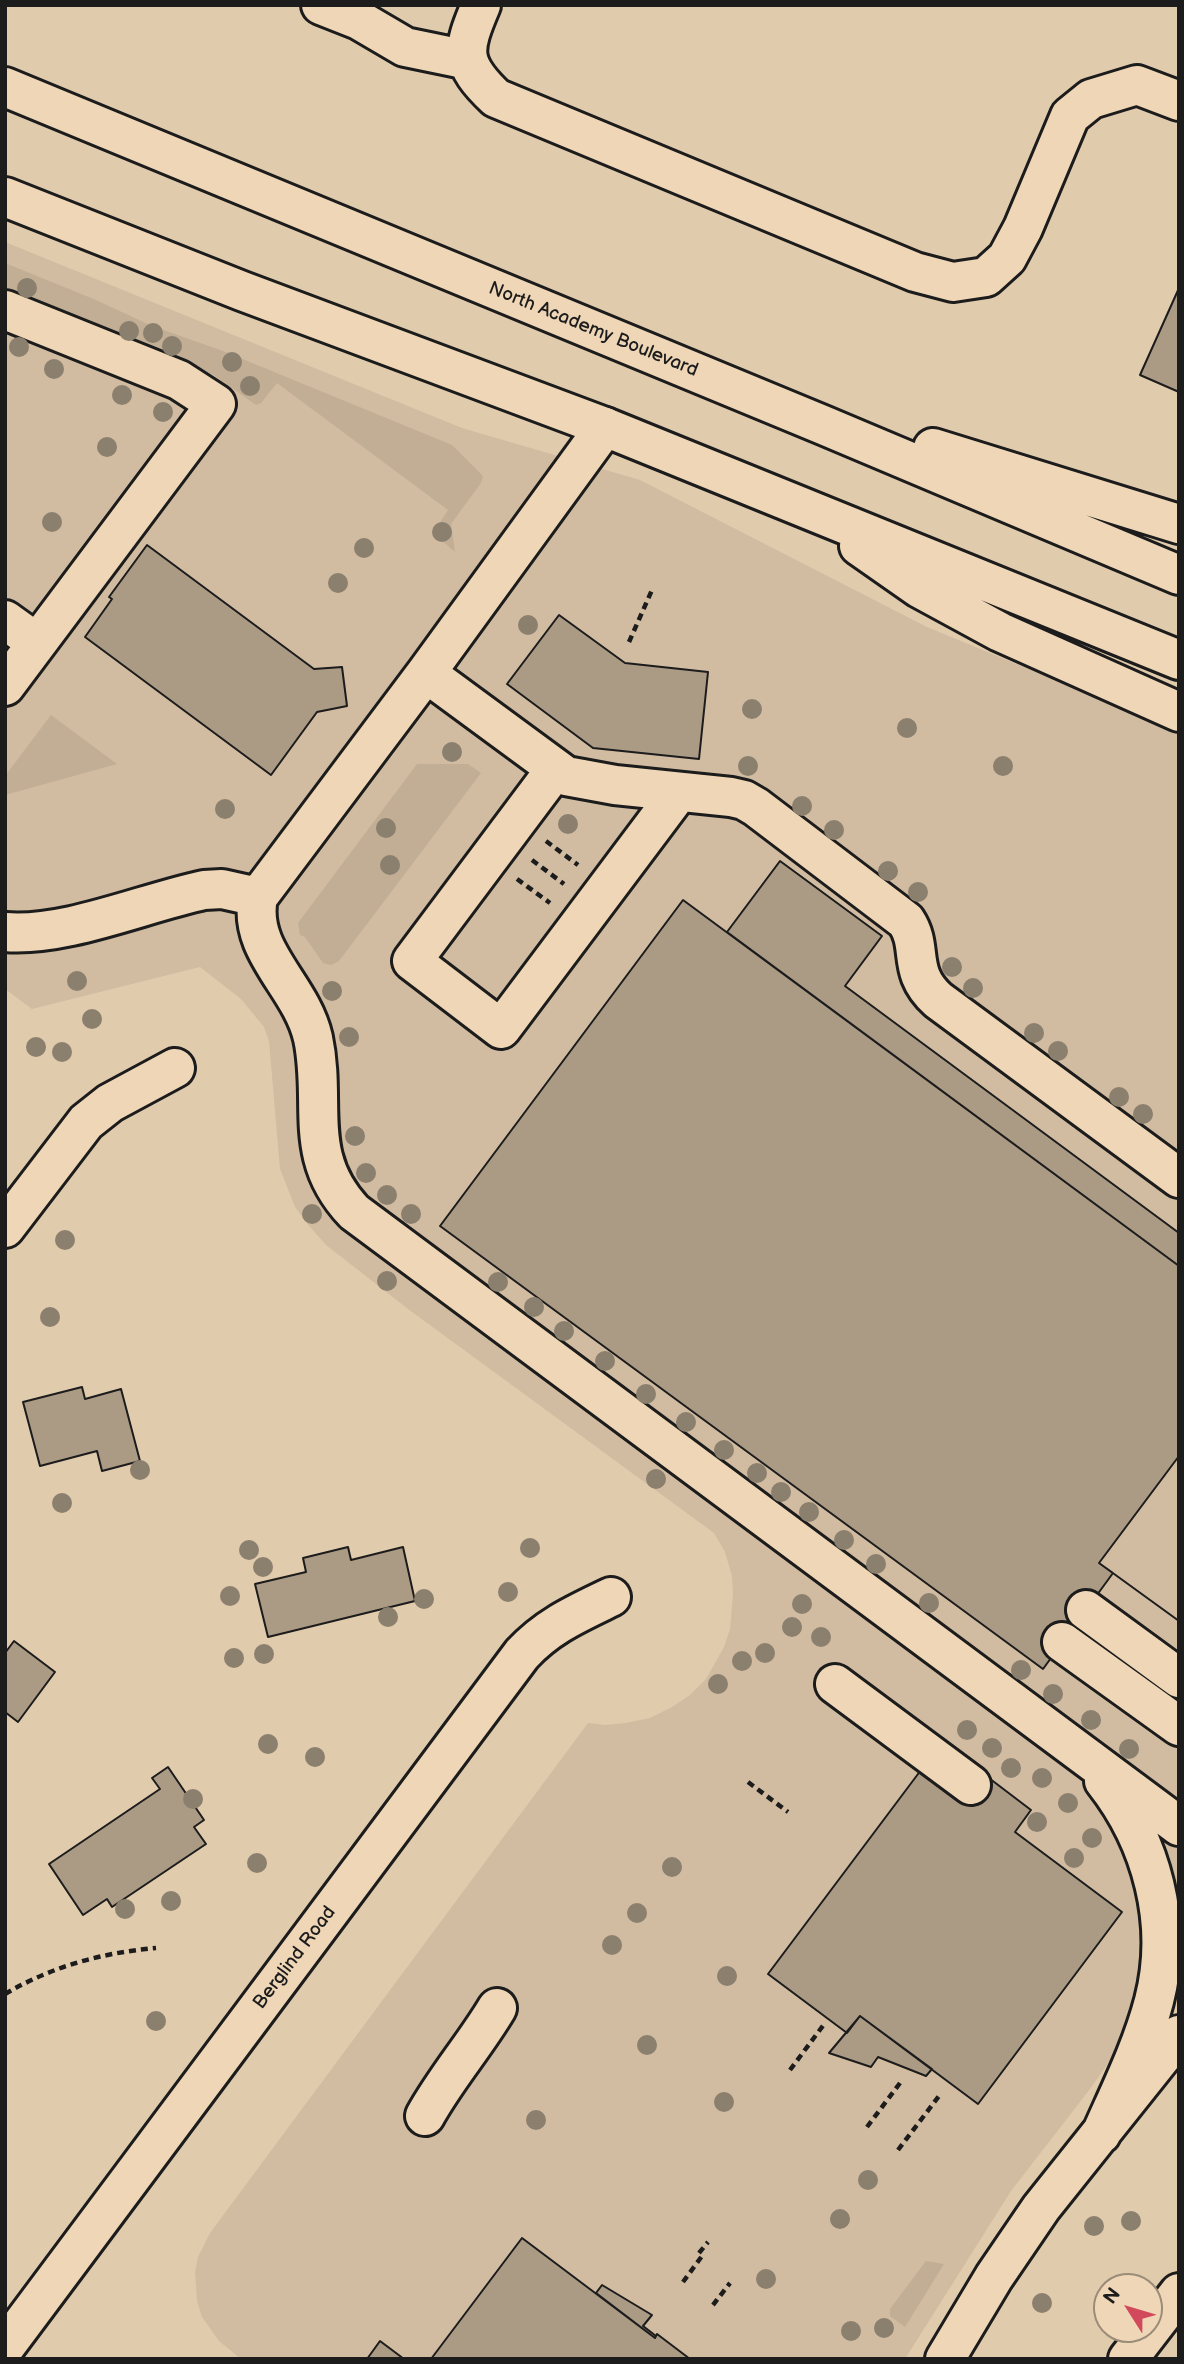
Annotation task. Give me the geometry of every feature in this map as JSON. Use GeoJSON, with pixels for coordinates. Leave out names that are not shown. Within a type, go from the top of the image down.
{"type":"FeatureCollection","features":[{"type":"Feature","properties":{"kind":"main road"},"geometry":{"type":"LineString","coordinates":[[321,5],[359,20],[379,17],[405,47],[468,60]]}},
{"type":"Feature","properties":{"kind":"main road"},"geometry":{"type":"LineString","coordinates":[[481,5],[467,38],[468,60],[476,80],[496,98],[915,272],[953,282],[986,277],[1007,258],[1023,228],[1070,116],[1091,99],[1137,85],[1179,101]]}},
{"type":"Feature","properties":{"kind":"main road","name":"North Academy Boulevard"},"geometry":{"type":"LineString","coordinates":[[5,88],[703,375],[1179,575]]}},
{"type":"Feature","properties":{"kind":"main road"},"geometry":{"type":"LineString","coordinates":[[5,197],[242,291],[605,427],[1179,660]]}},
{"type":"Feature","properties":{"kind":"main road"},"geometry":{"type":"LineString","coordinates":[[5,310],[189,385],[216,404],[5,686]]}},
{"type":"Feature","properties":{"kind":"main road"},"geometry":{"type":"LineString","coordinates":[[703,375],[1179,524]]}},
{"type":"Feature","properties":{"kind":"main road"},"geometry":{"type":"LineString","coordinates":[[605,427],[426,673],[258,897],[255,910],[258,935],[299,1001],[313,1038],[322,1154],[328,1176],[344,1202],[390,1241],[1179,1826]]}},
{"type":"Feature","properties":{"kind":"main road"},"geometry":{"type":"LineString","coordinates":[[800,505],[919,588],[1000,632],[1179,712]]}},
{"type":"Feature","properties":{"kind":"main road"},"geometry":{"type":"LineString","coordinates":[[5,620],[37,643]]}},
{"type":"Feature","properties":{"kind":"main road"},"geometry":{"type":"LineString","coordinates":[[426,673],[566,776],[583,781],[744,800],[901,916],[909,926],[918,973],[929,992],[1179,1178]]}},
{"type":"Feature","properties":{"kind":"main road"},"geometry":{"type":"LineString","coordinates":[[555,770],[412,961],[500,1029],[678,793]]}},
{"type":"Feature","properties":{"kind":"main road"},"geometry":{"type":"LineString","coordinates":[[5,932],[60,928],[204,890],[222,889],[258,897]]}},
{"type":"Feature","properties":{"kind":"main road"},"geometry":{"type":"LineString","coordinates":[[5,1228],[86,1122],[110,1103],[175,1068]]}},
{"type":"Feature","properties":{"kind":"main road","name":"Berglind Road"},"geometry":{"type":"LineString","coordinates":[[5,2347],[522,1654],[554,1625],[611,1597]]}},
{"type":"Feature","properties":{"kind":"main road"},"geometry":{"type":"LineString","coordinates":[[1080,1618],[1179,1652]]}},
{"type":"Feature","properties":{"kind":"main road"},"geometry":{"type":"LineString","coordinates":[[1080,1618],[1179,1678]]}},
{"type":"Feature","properties":{"kind":"main road"},"geometry":{"type":"LineString","coordinates":[[1080,1618],[1179,1703]]}},
{"type":"Feature","properties":{"kind":"main road"},"geometry":{"type":"LineString","coordinates":[[1080,1618],[1179,1726]]}},
{"type":"Feature","properties":{"kind":"main road"},"geometry":{"type":"LineString","coordinates":[[835,1684],[971,1785]]}},
{"type":"Feature","properties":{"kind":"main road"},"geometry":{"type":"LineString","coordinates":[[1063,1739],[1105,1782],[1128,1815],[1144,1851],[1160,1911],[1160,1959],[1154,2000],[1128,2072],[1101,2134]]}},
{"type":"Feature","properties":{"kind":"main road"},"geometry":{"type":"LineString","coordinates":[[425,2116],[497,2008]]}},
{"type":"Feature","properties":{"kind":"main road"},"geometry":{"type":"LineString","coordinates":[[945,2359],[1017,2242],[1048,2199],[1179,2035]]}},
{"type":"Feature","properties":{"kind":"main road"},"geometry":{"type":"LineString","coordinates":[[1128,2359],[1179,2293]]}},
{"type":"Feature","properties":{"kind":"path"},"geometry":{"type":"LineString","coordinates":[[629,642],[652,590]]}},
{"type":"Feature","properties":{"kind":"path"},"geometry":{"type":"LineString","coordinates":[[503,839],[593,906]]}},
{"type":"Feature","properties":{"kind":"path"},"geometry":{"type":"LineString","coordinates":[[503,839],[593,906]]}},
{"type":"Feature","properties":{"kind":"path"},"geometry":{"type":"LineString","coordinates":[[503,839],[593,906]]}},
{"type":"Feature","properties":{"kind":"path"},"geometry":{"type":"LineString","coordinates":[[748,1782],[788,1812]]}},
{"type":"Feature","properties":{"kind":"path"},"geometry":{"type":"LineString","coordinates":[[5,1994],[53,1970],[89,1958],[156,1948]]}},
{"type":"Feature","properties":{"kind":"path"},"geometry":{"type":"LineString","coordinates":[[790,2070],[825,2022]]}},
{"type":"Feature","properties":{"kind":"path"},"geometry":{"type":"LineString","coordinates":[[867,2127],[903,2079]]}},
{"type":"Feature","properties":{"kind":"path"},"geometry":{"type":"LineString","coordinates":[[898,2150],[940,2096]]}},
{"type":"Feature","properties":{"kind":"path"},"geometry":{"type":"LineString","coordinates":[[683,2282],[708,2242]]}},
{"type":"Feature","properties":{"kind":"path"},"geometry":{"type":"LineString","coordinates":[[713,2305],[730,2283]]}},
{"type":"Feature","properties":{"kind":"shaded area"},"geometry":{"type":"Polygon","coordinates":[[[5,242],[462,428],[640,480],[927,627],[1179,731],[1179,1962],[1090,2089],[1011,2191],[905,2359],[241,2359],[219,2341],[202,2317],[197,2301],[195,2272],[198,2257],[210,2233],[588,1723],[605,1725],[650,1718],[690,1695],[706,1679],[724,1647],[730,1629],[732,1576],[725,1552],[714,1533],[408,1309],[326,1245],[310,1227],[295,1207],[280,1169],[269,1041],[264,1027],[241,999],[200,967],[32,1009],[5,989],[5,242]]]}},
{"type":"Feature","properties":{"kind":"shaded area"},"geometry":{"type":"Polygon","coordinates":[[[5,263],[152,326],[223,351],[452,445],[483,476],[481,483],[451,524],[455,552],[433,533],[448,510],[277,383],[261,403],[256,405],[212,374],[5,287],[5,263]]]}},
{"type":"Feature","properties":{"kind":"shaded area"},"geometry":{"type":"Polygon","coordinates":[[[51,715],[117,764],[5,795],[5,776],[51,715]]]}},
{"type":"Feature","properties":{"kind":"shaded area"},"geometry":{"type":"Polygon","coordinates":[[[417,764],[468,764],[481,773],[339,961],[331,965],[323,963],[305,937],[300,935],[298,923],[417,764]]]}},
{"type":"Feature","properties":{"kind":"shaded area"},"geometry":{"type":"Polygon","coordinates":[[[926,2261],[944,2264],[905,2327],[890,2316],[890,2309],[926,2261]]]}},
{"type":"Feature","properties":{"kind":"building"},"geometry":{"type":"Polygon","coordinates":[[[1179,288],[1179,392],[1140,375],[1179,288]]]}},
{"type":"Feature","properties":{"kind":"building"},"geometry":{"type":"Polygon","coordinates":[[[147,545],[314,669],[342,667],[347,706],[317,712],[271,775],[85,637],[112,599],[109,597],[147,545]]]}},
{"type":"Feature","properties":{"kind":"building"},"geometry":{"type":"Polygon","coordinates":[[[559,615],[625,663],[708,672],[699,759],[593,748],[507,684],[559,615]]]}},
{"type":"Feature","properties":{"kind":"building"},"geometry":{"type":"Polygon","coordinates":[[[780,861],[882,936],[845,986],[1179,1233],[1179,1266],[727,932],[780,861]]]}},
{"type":"Feature","properties":{"kind":"building"},"geometry":{"type":"Polygon","coordinates":[[[683,900],[1179,1266],[1179,1456],[1099,1563],[1113,1573],[1043,1669],[440,1226],[683,900]]]}},
{"type":"Feature","properties":{"kind":"building"},"geometry":{"type":"Polygon","coordinates":[[[82,1387],[85,1399],[121,1389],[140,1461],[102,1471],[97,1451],[40,1466],[23,1402],[82,1387]]]}},
{"type":"Feature","properties":{"kind":"building"},"geometry":{"type":"Polygon","coordinates":[[[1179,1456],[1179,1621],[1099,1563],[1179,1456]]]}},
{"type":"Feature","properties":{"kind":"building"},"geometry":{"type":"Polygon","coordinates":[[[1179,1456],[1179,1621],[1099,1563],[1179,1456]]]}},
{"type":"Feature","properties":{"kind":"building"},"geometry":{"type":"Polygon","coordinates":[[[348,1547],[351,1560],[403,1547],[415,1601],[268,1637],[255,1584],[306,1572],[303,1558],[348,1547]]]}},
{"type":"Feature","properties":{"kind":"building"},"geometry":{"type":"Polygon","coordinates":[[[14,1641],[55,1672],[18,1722],[5,1712],[5,1653],[14,1641]]]}},
{"type":"Feature","properties":{"kind":"building"},"geometry":{"type":"Polygon","coordinates":[[[924,1766],[981,1772],[1031,1810],[1015,1832],[1122,1912],[978,2104],[860,2016],[847,2033],[768,1974],[924,1766]]]}},
{"type":"Feature","properties":{"kind":"building"},"geometry":{"type":"Polygon","coordinates":[[[168,1767],[204,1820],[194,1827],[206,1844],[112,1907],[107,1899],[83,1915],[49,1864],[160,1789],[152,1778],[168,1767]]]}},
{"type":"Feature","properties":{"kind":"building"},"geometry":{"type":"Polygon","coordinates":[[[860,2016],[932,2069],[926,2076],[878,2057],[871,2067],[829,2053],[860,2016]]]}},
{"type":"Feature","properties":{"kind":"building"},"geometry":{"type":"Polygon","coordinates":[[[522,2238],[655,2338],[657,2334],[690,2359],[431,2359],[522,2238]]]}},
{"type":"Feature","properties":{"kind":"building"},"geometry":{"type":"Polygon","coordinates":[[[602,2285],[652,2315],[643,2326],[656,2336],[655,2338],[596,2293],[602,2285]]]}},
{"type":"Feature","properties":{"kind":"building"},"geometry":{"type":"Polygon","coordinates":[[[380,2341],[404,2359],[367,2359],[380,2341]]]}}]}
